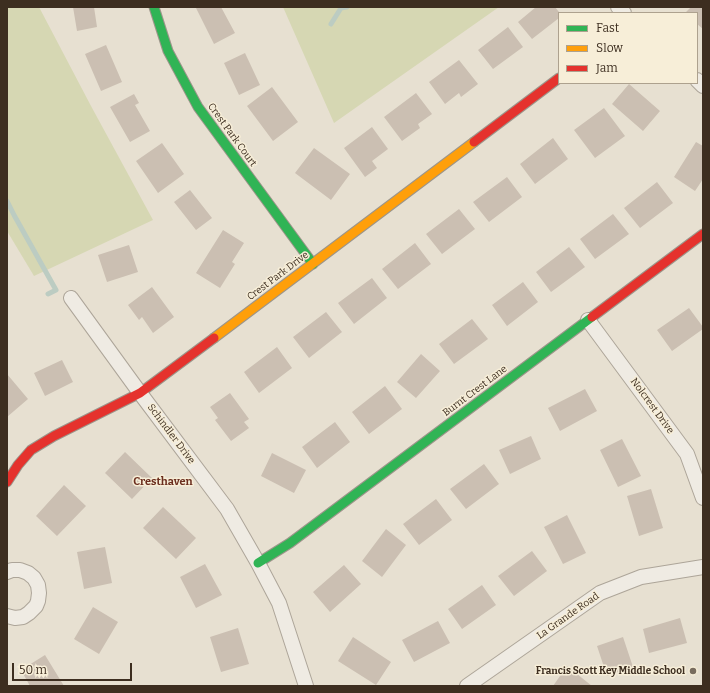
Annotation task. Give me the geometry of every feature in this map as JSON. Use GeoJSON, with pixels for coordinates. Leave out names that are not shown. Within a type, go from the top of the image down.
{"type":"FeatureCollection","features":[{"type":"Feature","properties":{"kind":"street","name":"Crest Park Court"},"geometry":{"type":"LineString","coordinates":[[154,7],[168,51],[198,107],[313,264]]}},
{"type":"Feature","properties":{"kind":"street","name":"Crest Park Drive"},"geometry":{"type":"LineString","coordinates":[[7,482],[18,465],[31,450],[54,436],[140,393],[558,79]]}},
{"type":"Feature","properties":{"kind":"street","name":"Burnt Crest Lane"},"geometry":{"type":"LineString","coordinates":[[258,563],[297,538],[703,234]]}},
{"type":"Feature","properties":{"kind":"street","name":"Schindler Drive"},"geometry":{"type":"LineString","coordinates":[[71,298],[227,509],[279,603],[306,686]]}},
{"type":"Feature","properties":{"kind":"street","name":"Nolcrest Drive"},"geometry":{"type":"LineString","coordinates":[[588,320],[687,454],[703,498]]}},
{"type":"Feature","properties":{"kind":"street","name":"La Grande Road"},"geometry":{"type":"LineString","coordinates":[[467,686],[600,593],[641,577],[703,567]]}},
{"type":"Feature","properties":{"kind":"street"},"geometry":{"type":"LineString","coordinates":[[7,572],[12,570],[20,570],[28,573],[34,578],[40,593],[36,606],[30,613],[23,617],[15,618],[7,616]]}},
{"type":"Feature","properties":{"kind":"green space"},"geometry":{"type":"Polygon","coordinates":[[[7,7],[39,7],[153,220],[34,276],[7,231],[7,7]]]}},
{"type":"Feature","properties":{"kind":"green space"},"geometry":{"type":"Polygon","coordinates":[[[283,7],[499,7],[334,123],[283,7]]]}},
{"type":"Feature","properties":{"kind":"building"},"geometry":{"type":"Polygon","coordinates":[[[73,7],[94,7],[97,27],[77,31],[73,7]]]}},
{"type":"Feature","properties":{"kind":"building"},"geometry":{"type":"Polygon","coordinates":[[[221,7],[235,33],[214,44],[196,8],[221,7]]]}},
{"type":"Feature","properties":{"kind":"building"},"geometry":{"type":"Polygon","coordinates":[[[536,7],[555,7],[559,12],[558,19],[532,39],[518,22],[536,7]]]}},
{"type":"Feature","properties":{"kind":"building"},"geometry":{"type":"Polygon","coordinates":[[[691,7],[703,7],[703,29],[698,25],[698,12],[686,12],[691,7]]]}},
{"type":"Feature","properties":{"kind":"building"},"geometry":{"type":"Polygon","coordinates":[[[508,27],[523,47],[493,69],[478,50],[508,27]]]}},
{"type":"Feature","properties":{"kind":"building"},"geometry":{"type":"Polygon","coordinates":[[[106,45],[122,82],[101,91],[85,54],[106,45]]]}},
{"type":"Feature","properties":{"kind":"building"},"geometry":{"type":"Polygon","coordinates":[[[245,53],[260,85],[239,95],[224,63],[245,53]]]}},
{"type":"Feature","properties":{"kind":"building"},"geometry":{"type":"Polygon","coordinates":[[[459,60],[478,84],[461,97],[459,93],[445,104],[429,82],[459,60]]]}},
{"type":"Feature","properties":{"kind":"building"},"geometry":{"type":"Polygon","coordinates":[[[629,84],[660,111],[643,131],[612,104],[629,84]]]}},
{"type":"Feature","properties":{"kind":"building"},"geometry":{"type":"Polygon","coordinates":[[[272,87],[298,122],[273,141],[247,106],[272,87]]]}},
{"type":"Feature","properties":{"kind":"building"},"geometry":{"type":"Polygon","coordinates":[[[416,93],[432,114],[418,124],[420,128],[402,141],[384,117],[416,93]]]}},
{"type":"Feature","properties":{"kind":"building"},"geometry":{"type":"Polygon","coordinates":[[[134,94],[139,103],[135,105],[150,131],[130,142],[110,107],[134,94]]]}},
{"type":"Feature","properties":{"kind":"building"},"geometry":{"type":"Polygon","coordinates":[[[604,108],[625,136],[595,158],[574,130],[604,108]]]}},
{"type":"Feature","properties":{"kind":"building"},"geometry":{"type":"Polygon","coordinates":[[[372,127],[388,149],[372,161],[377,168],[365,177],[344,148],[372,127]]]}},
{"type":"Feature","properties":{"kind":"building"},"geometry":{"type":"Polygon","coordinates":[[[553,138],[568,159],[535,184],[520,164],[553,138]]]}},
{"type":"Feature","properties":{"kind":"building"},"geometry":{"type":"Polygon","coordinates":[[[696,142],[703,146],[703,179],[695,191],[674,177],[696,142]]]}},
{"type":"Feature","properties":{"kind":"building"},"geometry":{"type":"Polygon","coordinates":[[[162,143],[184,174],[158,193],[136,161],[162,143]]]}},
{"type":"Feature","properties":{"kind":"building"},"geometry":{"type":"Polygon","coordinates":[[[314,148],[350,174],[331,200],[295,173],[314,148]]]}},
{"type":"Feature","properties":{"kind":"building"},"geometry":{"type":"Polygon","coordinates":[[[507,177],[522,197],[489,222],[473,202],[507,177]]]}},
{"type":"Feature","properties":{"kind":"building"},"geometry":{"type":"Polygon","coordinates":[[[657,182],[673,203],[640,228],[624,208],[657,182]]]}},
{"type":"Feature","properties":{"kind":"building"},"geometry":{"type":"Polygon","coordinates":[[[190,190],[212,218],[196,230],[174,202],[190,190]]]}},
{"type":"Feature","properties":{"kind":"building"},"geometry":{"type":"Polygon","coordinates":[[[459,209],[475,229],[442,254],[426,234],[459,209]]]}},
{"type":"Feature","properties":{"kind":"building"},"geometry":{"type":"Polygon","coordinates":[[[613,214],[629,234],[595,259],[580,239],[613,214]]]}},
{"type":"Feature","properties":{"kind":"building"},"geometry":{"type":"Polygon","coordinates":[[[223,230],[244,243],[232,262],[235,264],[220,288],[196,273],[223,230]]]}},
{"type":"Feature","properties":{"kind":"building"},"geometry":{"type":"Polygon","coordinates":[[[415,243],[431,264],[398,289],[382,269],[415,243]]]}},
{"type":"Feature","properties":{"kind":"building"},"geometry":{"type":"Polygon","coordinates":[[[129,245],[138,272],[107,282],[98,255],[129,245]]]}},
{"type":"Feature","properties":{"kind":"building"},"geometry":{"type":"Polygon","coordinates":[[[569,247],[585,267],[551,292],[536,272],[569,247]]]}},
{"type":"Feature","properties":{"kind":"building"},"geometry":{"type":"Polygon","coordinates":[[[372,278],[387,298],[354,324],[338,303],[372,278]]]}},
{"type":"Feature","properties":{"kind":"building"},"geometry":{"type":"Polygon","coordinates":[[[523,282],[538,302],[507,326],[492,305],[523,282]]]}},
{"type":"Feature","properties":{"kind":"building"},"geometry":{"type":"Polygon","coordinates":[[[152,287],[174,317],[153,333],[142,317],[139,320],[128,305],[152,287]]]}},
{"type":"Feature","properties":{"kind":"building"},"geometry":{"type":"Polygon","coordinates":[[[689,308],[703,329],[672,351],[657,330],[689,308]]]}},
{"type":"Feature","properties":{"kind":"building"},"geometry":{"type":"Polygon","coordinates":[[[326,312],[342,332],[309,358],[293,337],[326,312]]]}},
{"type":"Feature","properties":{"kind":"building"},"geometry":{"type":"Polygon","coordinates":[[[472,319],[488,339],[454,364],[439,344],[472,319]]]}},
{"type":"Feature","properties":{"kind":"building"},"geometry":{"type":"Polygon","coordinates":[[[277,347],[292,368],[259,393],[244,372],[277,347]]]}},
{"type":"Feature","properties":{"kind":"building"},"geometry":{"type":"Polygon","coordinates":[[[421,354],[440,371],[416,398],[397,382],[421,354]]]}},
{"type":"Feature","properties":{"kind":"building"},"geometry":{"type":"Polygon","coordinates":[[[62,360],[73,382],[45,396],[34,373],[62,360]]]}},
{"type":"Feature","properties":{"kind":"building"},"geometry":{"type":"Polygon","coordinates":[[[7,374],[28,399],[7,417],[7,374]]]}},
{"type":"Feature","properties":{"kind":"building"},"geometry":{"type":"Polygon","coordinates":[[[385,386],[402,409],[369,434],[352,412],[385,386]]]}},
{"type":"Feature","properties":{"kind":"building"},"geometry":{"type":"Polygon","coordinates":[[[585,389],[597,411],[560,431],[548,408],[585,389]]]}},
{"type":"Feature","properties":{"kind":"building"},"geometry":{"type":"Polygon","coordinates":[[[230,393],[249,419],[244,422],[249,428],[231,441],[215,420],[218,418],[210,407],[230,393]]]}},
{"type":"Feature","properties":{"kind":"building"},"geometry":{"type":"Polygon","coordinates":[[[335,422],[350,442],[317,468],[302,447],[335,422]]]}},
{"type":"Feature","properties":{"kind":"building"},"geometry":{"type":"Polygon","coordinates":[[[531,436],[541,459],[510,474],[499,450],[531,436]]]}},
{"type":"Feature","properties":{"kind":"building"},"geometry":{"type":"Polygon","coordinates":[[[622,439],[641,476],[618,487],[600,450],[622,439]]]}},
{"type":"Feature","properties":{"kind":"building"},"geometry":{"type":"Polygon","coordinates":[[[125,452],[152,478],[132,499],[105,473],[125,452]]]}},
{"type":"Feature","properties":{"kind":"building"},"geometry":{"type":"Polygon","coordinates":[[[272,453],[306,470],[294,493],[261,476],[272,453]]]}},
{"type":"Feature","properties":{"kind":"building"},"geometry":{"type":"Polygon","coordinates":[[[484,464],[499,484],[466,509],[450,489],[484,464]]]}},
{"type":"Feature","properties":{"kind":"building"},"geometry":{"type":"Polygon","coordinates":[[[64,485],[86,506],[57,536],[36,516],[64,485]]]}},
{"type":"Feature","properties":{"kind":"building"},"geometry":{"type":"Polygon","coordinates":[[[651,489],[663,528],[639,536],[627,496],[651,489]]]}},
{"type":"Feature","properties":{"kind":"building"},"geometry":{"type":"Polygon","coordinates":[[[436,499],[452,520],[419,545],[403,524],[436,499]]]}},
{"type":"Feature","properties":{"kind":"building"},"geometry":{"type":"Polygon","coordinates":[[[163,507],[196,538],[176,559],[143,528],[163,507]]]}},
{"type":"Feature","properties":{"kind":"building"},"geometry":{"type":"Polygon","coordinates":[[[567,515],[586,553],[563,564],[544,527],[567,515]]]}},
{"type":"Feature","properties":{"kind":"building"},"geometry":{"type":"Polygon","coordinates":[[[386,529],[406,545],[382,577],[362,561],[386,529]]]}},
{"type":"Feature","properties":{"kind":"building"},"geometry":{"type":"Polygon","coordinates":[[[105,547],[112,583],[84,589],[77,552],[105,547]]]}},
{"type":"Feature","properties":{"kind":"building"},"geometry":{"type":"Polygon","coordinates":[[[532,551],[547,571],[514,596],[498,576],[532,551]]]}},
{"type":"Feature","properties":{"kind":"building"},"geometry":{"type":"Polygon","coordinates":[[[205,564],[222,595],[196,608],[180,577],[205,564]]]}},
{"type":"Feature","properties":{"kind":"building"},"geometry":{"type":"Polygon","coordinates":[[[344,565],[361,584],[330,612],[313,592],[344,565]]]}},
{"type":"Feature","properties":{"kind":"building"},"geometry":{"type":"Polygon","coordinates":[[[482,585],[496,605],[462,629],[448,609],[482,585]]]}},
{"type":"Feature","properties":{"kind":"building"},"geometry":{"type":"Polygon","coordinates":[[[93,607],[118,622],[99,654],[74,639],[93,607]]]}},
{"type":"Feature","properties":{"kind":"building"},"geometry":{"type":"Polygon","coordinates":[[[680,618],[687,643],[649,653],[643,629],[680,618]]]}},
{"type":"Feature","properties":{"kind":"building"},"geometry":{"type":"Polygon","coordinates":[[[438,621],[450,643],[414,662],[402,640],[438,621]]]}},
{"type":"Feature","properties":{"kind":"building"},"geometry":{"type":"Polygon","coordinates":[[[238,628],[249,664],[221,672],[210,637],[238,628]]]}},
{"type":"Feature","properties":{"kind":"building"},"geometry":{"type":"Polygon","coordinates":[[[353,637],[391,662],[376,685],[338,661],[353,637]]]}},
{"type":"Feature","properties":{"kind":"building"},"geometry":{"type":"Polygon","coordinates":[[[623,637],[633,667],[607,676],[597,646],[623,637]]]}},
{"type":"Feature","properties":{"kind":"building"},"geometry":{"type":"Polygon","coordinates":[[[45,655],[64,686],[30,686],[21,670],[45,655]]]}},
{"type":"Feature","properties":{"kind":"building"},"geometry":{"type":"Polygon","coordinates":[[[567,666],[592,686],[553,686],[567,666]]]}},
{"type":"Feature","properties":{"kind":"waterway"},"geometry":{"type":"LineString","coordinates":[[331,24],[341,8],[347,7]]}},
{"type":"Feature","properties":{"kind":"waterway"},"geometry":{"type":"LineString","coordinates":[[7,201],[56,290],[48,294]]}},
{"type":"Feature","properties":{"kind":"traffic: fast"},"geometry":{"type":"LineString","coordinates":[[154,7],[168,51],[198,107],[313,264]]}},
{"type":"Feature","properties":{"kind":"traffic: fast"},"geometry":{"type":"LineString","coordinates":[[258,563],[290,543],[592,317]]}},
{"type":"Feature","properties":{"kind":"traffic: slow"},"geometry":{"type":"LineString","coordinates":[[214,338],[474,142]]}},
{"type":"Feature","properties":{"kind":"traffic: jam"},"geometry":{"type":"LineString","coordinates":[[474,142],[558,79]]}},
{"type":"Feature","properties":{"kind":"traffic: jam"},"geometry":{"type":"LineString","coordinates":[[592,317],[703,234]]}},
{"type":"Feature","properties":{"kind":"traffic: jam"},"geometry":{"type":"LineString","coordinates":[[7,482],[18,465],[31,450],[54,436],[140,393],[214,338]]}},
{"type":"Feature","properties":{"kind":"place","name":"Francis Scott Key Middle School"},"geometry":{"type":"Point","coordinates":[693,671]}},
{"type":"Feature","properties":{"kind":"district","name":"Cresthaven"},"geometry":{"type":"Point","coordinates":[163,482]}}]}
